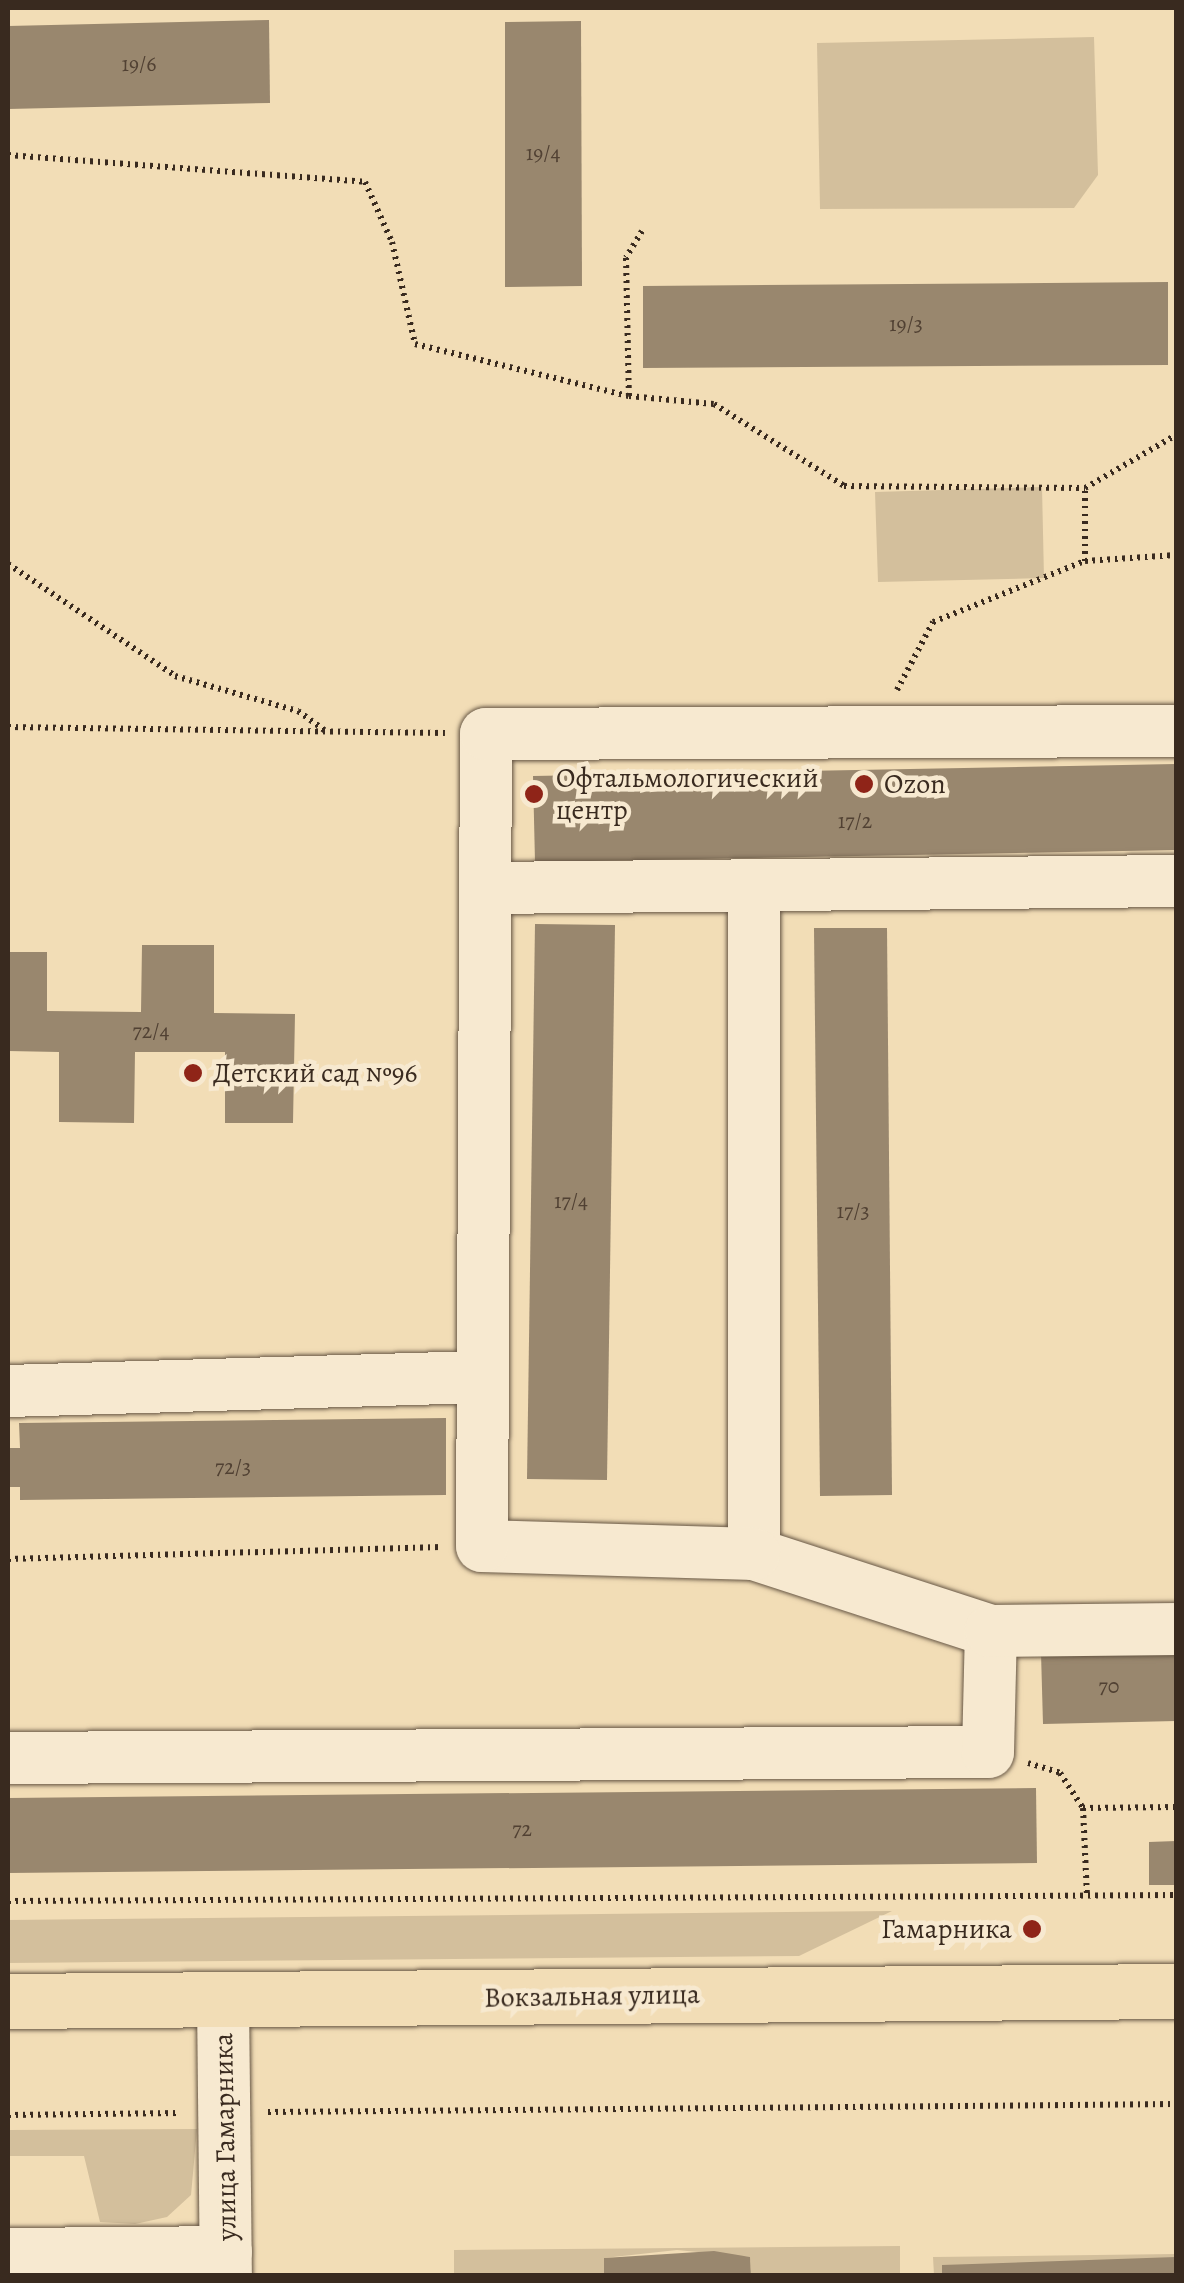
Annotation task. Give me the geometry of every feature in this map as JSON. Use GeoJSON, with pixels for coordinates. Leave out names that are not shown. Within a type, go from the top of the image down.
{"type":"FeatureCollection","features":[{"type":"Feature","properties":{"kind":"main road","name":"Вокзальная улица"},"geometry":{"type":"LineString","coordinates":[[8,2001],[1176,1991]]}},
{"type":"Feature","properties":{"kind":"street"},"geometry":{"type":"LineString","coordinates":[[1176,731],[486,734],[482,1546],[754,1554],[991,1631],[1176,1629]]}},
{"type":"Feature","properties":{"kind":"street"},"geometry":{"type":"LineString","coordinates":[[486,888],[1176,881]]}},
{"type":"Feature","properties":{"kind":"street"},"geometry":{"type":"LineString","coordinates":[[754,885],[754,1554]]}},
{"type":"Feature","properties":{"kind":"street"},"geometry":{"type":"LineString","coordinates":[[8,1391],[483,1377]]}},
{"type":"Feature","properties":{"kind":"street"},"geometry":{"type":"LineString","coordinates":[[8,1758],[988,1752],[991,1631]]}},
{"type":"Feature","properties":{"kind":"street","name":"улица Гамарника"},"geometry":{"type":"LineString","coordinates":[[223,1999],[226,2264]]}},
{"type":"Feature","properties":{"kind":"street"},"geometry":{"type":"LineString","coordinates":[[8,2254],[226,2264]]}},
{"type":"Feature","properties":{"kind":"path"},"geometry":{"type":"LineString","coordinates":[[8,156],[365,182],[392,242],[416,344],[629,396],[714,404],[844,486],[1085,488],[1176,435]]}},
{"type":"Feature","properties":{"kind":"path"},"geometry":{"type":"LineString","coordinates":[[629,396],[626,258],[642,231]]}},
{"type":"Feature","properties":{"kind":"path"},"geometry":{"type":"LineString","coordinates":[[1085,488],[1085,561]]}},
{"type":"Feature","properties":{"kind":"path"},"geometry":{"type":"LineString","coordinates":[[875,732],[933,622],[1085,561],[1176,555]]}},
{"type":"Feature","properties":{"kind":"path"},"geometry":{"type":"LineString","coordinates":[[8,564],[175,676],[298,711],[327,731]]}},
{"type":"Feature","properties":{"kind":"path"},"geometry":{"type":"LineString","coordinates":[[8,727],[486,734]]}},
{"type":"Feature","properties":{"kind":"path"},"geometry":{"type":"LineString","coordinates":[[8,1559],[482,1546]]}},
{"type":"Feature","properties":{"kind":"path"},"geometry":{"type":"LineString","coordinates":[[988,1752],[1060,1773],[1083,1808],[1087,1896]]}},
{"type":"Feature","properties":{"kind":"path"},"geometry":{"type":"LineString","coordinates":[[1083,1808],[1176,1806]]}},
{"type":"Feature","properties":{"kind":"path"},"geometry":{"type":"LineString","coordinates":[[8,1901],[1176,1895]]}},
{"type":"Feature","properties":{"kind":"path"},"geometry":{"type":"LineString","coordinates":[[406,2111],[1176,2104]]}},
{"type":"Feature","properties":{"kind":"shaded area"},"geometry":{"type":"Polygon","coordinates":[[[1094,37],[1098,175],[1074,208],[820,209],[817,43],[1094,37]]]}},
{"type":"Feature","properties":{"kind":"shaded area"},"geometry":{"type":"Polygon","coordinates":[[[1042,487],[1044,578],[878,582],[875,492],[1042,487]]]}},
{"type":"Feature","properties":{"kind":"shaded area"},"geometry":{"type":"Polygon","coordinates":[[[892,1911],[799,1956],[8,1963],[8,1920],[892,1911]]]}},
{"type":"Feature","properties":{"kind":"shaded area"},"geometry":{"type":"Polygon","coordinates":[[[197,2129],[191,2195],[167,2217],[135,2224],[100,2222],[84,2156],[8,2156],[8,2130],[197,2129]]]}},
{"type":"Feature","properties":{"kind":"shaded area"},"geometry":{"type":"Polygon","coordinates":[[[900,2246],[900,2275],[751,2275],[750,2257],[677,2250],[604,2258],[604,2275],[454,2275],[454,2250],[900,2246]]]}},
{"type":"Feature","properties":{"kind":"shaded area"},"geometry":{"type":"Polygon","coordinates":[[[1176,2254],[1176,2275],[934,2275],[933,2257],[1176,2254]]]}},
{"type":"Feature","properties":{"kind":"building"},"geometry":{"type":"Polygon","coordinates":[[[269,20],[270,103],[8,109],[8,26],[269,20]]]}},
{"type":"Feature","properties":{"kind":"building"},"geometry":{"type":"Polygon","coordinates":[[[581,21],[582,286],[505,287],[505,22],[581,21]]]}},
{"type":"Feature","properties":{"kind":"building"},"geometry":{"type":"Polygon","coordinates":[[[1168,282],[1168,365],[643,368],[643,286],[1168,282]]]}},
{"type":"Feature","properties":{"kind":"building"},"geometry":{"type":"Polygon","coordinates":[[[1176,764],[1176,850],[535,862],[533,776],[1176,764]]]}},
{"type":"Feature","properties":{"kind":"building"},"geometry":{"type":"Polygon","coordinates":[[[535,924],[615,925],[607,1480],[527,1479],[535,924]]]}},
{"type":"Feature","properties":{"kind":"building"},"geometry":{"type":"Polygon","coordinates":[[[814,928],[887,928],[892,1495],[820,1496],[814,928]]]}},
{"type":"Feature","properties":{"kind":"building"},"geometry":{"type":"Polygon","coordinates":[[[142,945],[214,945],[214,1013],[295,1014],[293,1123],[225,1123],[225,1052],[135,1052],[134,1123],[59,1122],[59,1052],[8,1051],[8,952],[47,952],[47,1011],[141,1012],[142,945]]]}},
{"type":"Feature","properties":{"kind":"building"},"geometry":{"type":"Polygon","coordinates":[[[446,1418],[446,1495],[20,1500],[20,1487],[8,1487],[8,1448],[20,1448],[19,1423],[446,1418]]]}},
{"type":"Feature","properties":{"kind":"building"},"geometry":{"type":"Polygon","coordinates":[[[1176,1650],[1176,1721],[1043,1724],[1041,1653],[1176,1650]]]}},
{"type":"Feature","properties":{"kind":"building"},"geometry":{"type":"Polygon","coordinates":[[[1036,1788],[1037,1863],[8,1873],[8,1798],[1036,1788]]]}},
{"type":"Feature","properties":{"kind":"building"},"geometry":{"type":"Polygon","coordinates":[[[1176,1841],[1176,1885],[1149,1885],[1149,1842],[1176,1841]]]}},
{"type":"Feature","properties":{"kind":"building"},"geometry":{"type":"Polygon","coordinates":[[[714,2251],[750,2257],[751,2276],[604,2276],[604,2258],[714,2251]]]}},
{"type":"Feature","properties":{"kind":"building"},"geometry":{"type":"Polygon","coordinates":[[[1176,2257],[1176,2276],[942,2276],[942,2265],[1176,2257]]]}},
{"type":"Feature","properties":{"kind":"place","name":"Ozon"},"geometry":{"type":"Point","coordinates":[864,784]}},
{"type":"Feature","properties":{"kind":"place","name":"Офтальмологический центр"},"geometry":{"type":"Point","coordinates":[534,794]}},
{"type":"Feature","properties":{"kind":"place","name":"Детский сад №96"},"geometry":{"type":"Point","coordinates":[193,1073]}},
{"type":"Feature","properties":{"kind":"place","name":"Гамарника"},"geometry":{"type":"Point","coordinates":[1032,1929]}}]}
